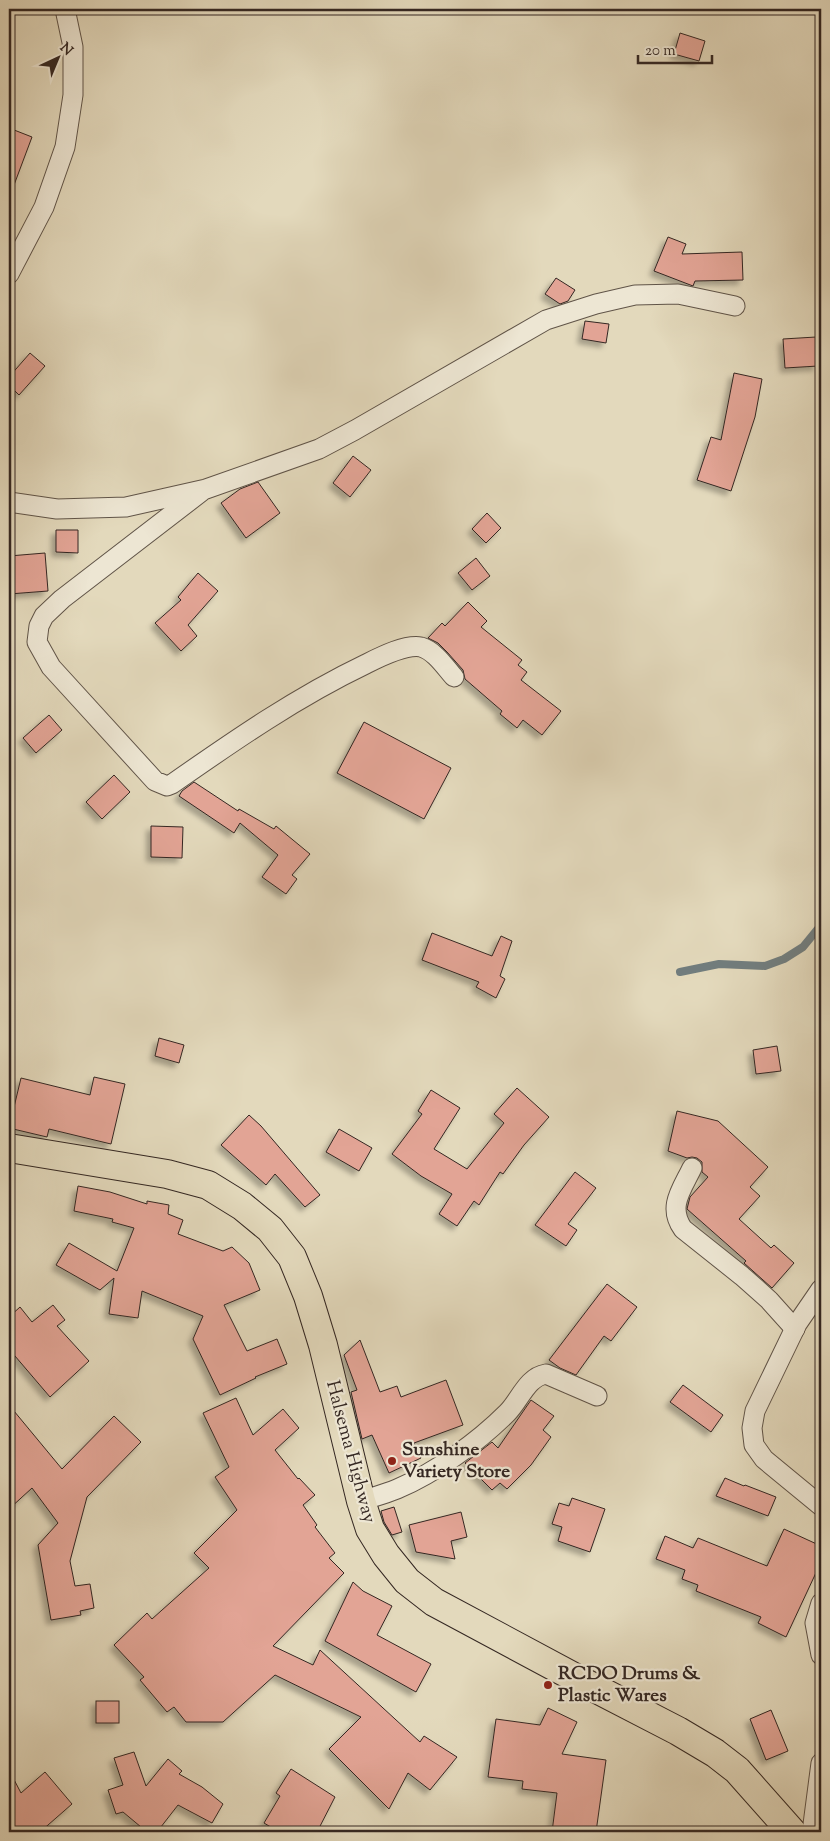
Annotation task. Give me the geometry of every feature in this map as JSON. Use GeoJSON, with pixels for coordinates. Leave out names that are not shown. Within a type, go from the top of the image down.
{"type":"FeatureCollection","features":[{"type":"Feature","properties":{"kind":"highway","name":"Halsema Highway"},"geometry":{"type":"LineString","coordinates":[[9,1148],[167,1174],[208,1186],[242,1206],[270,1229],[292,1257],[308,1296],[323,1345],[361,1501],[370,1529],[386,1555],[406,1581],[434,1602],[678,1731],[715,1753],[736,1770],[792,1832]]}},
{"type":"Feature","properties":{"kind":"street"},"geometry":{"type":"LineString","coordinates":[[9,274],[44,207],[66,147],[73,95],[73,47],[65,9]]}},
{"type":"Feature","properties":{"kind":"street"},"geometry":{"type":"LineString","coordinates":[[9,502],[58,509],[126,507],[206,489],[319,449],[546,320],[596,304],[635,295],[678,294],[735,306]]}},
{"type":"Feature","properties":{"kind":"street"},"geometry":{"type":"LineString","coordinates":[[206,489],[62,599],[44,616],[39,626],[38,642],[52,667],[161,785],[167,786],[172,784],[292,703],[340,676],[385,655],[411,647],[421,647],[432,653],[454,677]]}},
{"type":"Feature","properties":{"kind":"street"},"geometry":{"type":"LineString","coordinates":[[126,507],[165,519]]}},
{"type":"Feature","properties":{"kind":"street"},"geometry":{"type":"LineString","coordinates":[[692,1168],[677,1200],[675,1213],[677,1221],[683,1230],[762,1294],[795,1329]]}},
{"type":"Feature","properties":{"kind":"street"},"geometry":{"type":"LineString","coordinates":[[821,1289],[795,1329],[755,1411],[752,1428],[754,1445],[764,1459],[821,1506]]}},
{"type":"Feature","properties":{"kind":"street"},"geometry":{"type":"LineString","coordinates":[[361,1501],[398,1488],[434,1469],[470,1444],[508,1411],[538,1375],[546,1374],[597,1396]]}},
{"type":"Feature","properties":{"kind":"street"},"geometry":{"type":"LineString","coordinates":[[821,1603],[815,1624],[821,1655]]}},
{"type":"Feature","properties":{"kind":"street"},"geometry":{"type":"LineString","coordinates":[[812,1832],[821,1763]]}},
{"type":"Feature","properties":{"kind":"building"},"geometry":{"type":"Polygon","coordinates":[[[680,33],[705,41],[699,61],[674,54],[680,33]]]}},
{"type":"Feature","properties":{"kind":"building"},"geometry":{"type":"Polygon","coordinates":[[[9,128],[32,137],[11,193],[9,193],[9,128]]]}},
{"type":"Feature","properties":{"kind":"building"},"geometry":{"type":"Polygon","coordinates":[[[668,237],[686,244],[682,254],[742,252],[743,280],[695,281],[693,286],[654,271],[668,237]]]}},
{"type":"Feature","properties":{"kind":"building"},"geometry":{"type":"Polygon","coordinates":[[[556,278],[575,290],[568,301],[560,304],[545,294],[556,278]]]}},
{"type":"Feature","properties":{"kind":"building"},"geometry":{"type":"Polygon","coordinates":[[[585,321],[609,324],[606,343],[582,339],[585,321]]]}},
{"type":"Feature","properties":{"kind":"building"},"geometry":{"type":"Polygon","coordinates":[[[816,337],[818,366],[785,368],[783,339],[816,337]]]}},
{"type":"Feature","properties":{"kind":"building"},"geometry":{"type":"Polygon","coordinates":[[[30,353],[45,366],[19,395],[9,385],[9,377],[30,353]]]}},
{"type":"Feature","properties":{"kind":"building"},"geometry":{"type":"Polygon","coordinates":[[[734,373],[762,379],[755,417],[731,491],[697,480],[711,437],[721,440],[734,373]]]}},
{"type":"Feature","properties":{"kind":"building"},"geometry":{"type":"Polygon","coordinates":[[[353,456],[371,470],[350,497],[333,483],[353,456]]]}},
{"type":"Feature","properties":{"kind":"building"},"geometry":{"type":"Polygon","coordinates":[[[258,482],[280,513],[246,538],[221,503],[240,489],[258,482]]]}},
{"type":"Feature","properties":{"kind":"building"},"geometry":{"type":"Polygon","coordinates":[[[487,513],[501,528],[486,543],[472,529],[487,513]]]}},
{"type":"Feature","properties":{"kind":"building"},"geometry":{"type":"Polygon","coordinates":[[[56,530],[78,530],[78,553],[56,552],[56,530]]]}},
{"type":"Feature","properties":{"kind":"building"},"geometry":{"type":"Polygon","coordinates":[[[45,553],[48,591],[9,594],[9,556],[45,553]]]}},
{"type":"Feature","properties":{"kind":"building"},"geometry":{"type":"Polygon","coordinates":[[[476,558],[490,576],[472,590],[458,573],[476,558]]]}},
{"type":"Feature","properties":{"kind":"building"},"geometry":{"type":"Polygon","coordinates":[[[198,573],[218,591],[188,625],[197,636],[181,651],[155,623],[181,600],[178,597],[198,573]]]}},
{"type":"Feature","properties":{"kind":"building"},"geometry":{"type":"Polygon","coordinates":[[[468,602],[487,621],[481,627],[522,660],[518,665],[527,672],[521,680],[561,711],[542,735],[523,720],[517,728],[500,714],[502,711],[465,679],[463,670],[447,652],[438,643],[428,638],[442,623],[445,626],[468,602]]]}},
{"type":"Feature","properties":{"kind":"building"},"geometry":{"type":"Polygon","coordinates":[[[49,715],[62,730],[36,753],[23,738],[49,715]]]}},
{"type":"Feature","properties":{"kind":"building"},"geometry":{"type":"Polygon","coordinates":[[[364,722],[451,768],[424,819],[337,773],[364,722]]]}},
{"type":"Feature","properties":{"kind":"building"},"geometry":{"type":"Polygon","coordinates":[[[114,775],[130,792],[102,819],[86,802],[114,775]]]}},
{"type":"Feature","properties":{"kind":"building"},"geometry":{"type":"Polygon","coordinates":[[[194,782],[238,811],[239,809],[274,829],[276,826],[310,854],[292,875],[297,879],[286,894],[262,877],[278,855],[240,823],[234,833],[179,796],[182,791],[194,782]]]}},
{"type":"Feature","properties":{"kind":"building"},"geometry":{"type":"Polygon","coordinates":[[[151,826],[183,827],[182,858],[151,857],[151,826]]]}},
{"type":"Feature","properties":{"kind":"building"},"geometry":{"type":"Polygon","coordinates":[[[432,933],[492,956],[501,936],[512,941],[500,976],[505,979],[496,998],[476,987],[479,982],[422,960],[432,933]]]}},
{"type":"Feature","properties":{"kind":"building"},"geometry":{"type":"Polygon","coordinates":[[[159,1038],[184,1045],[179,1063],[155,1056],[159,1038]]]}},
{"type":"Feature","properties":{"kind":"building"},"geometry":{"type":"Polygon","coordinates":[[[777,1046],[781,1071],[756,1074],[753,1050],[777,1046]]]}},
{"type":"Feature","properties":{"kind":"building"},"geometry":{"type":"Polygon","coordinates":[[[94,1077],[125,1084],[111,1144],[49,1129],[47,1137],[9,1128],[21,1078],[90,1095],[94,1077]]]}},
{"type":"Feature","properties":{"kind":"building"},"geometry":{"type":"Polygon","coordinates":[[[517,1088],[549,1117],[524,1145],[503,1174],[500,1172],[479,1205],[474,1201],[457,1226],[439,1214],[452,1194],[421,1176],[392,1154],[422,1114],[418,1111],[431,1090],[460,1108],[434,1149],[467,1169],[504,1123],[494,1114],[517,1088]]]}},
{"type":"Feature","properties":{"kind":"building"},"geometry":{"type":"Polygon","coordinates":[[[677,1111],[718,1121],[768,1167],[750,1187],[760,1196],[739,1219],[771,1248],[774,1245],[794,1263],[772,1288],[744,1263],[746,1261],[687,1209],[690,1197],[708,1177],[702,1172],[702,1162],[697,1158],[687,1158],[668,1151],[677,1111]]]}},
{"type":"Feature","properties":{"kind":"building"},"geometry":{"type":"Polygon","coordinates":[[[249,1115],[261,1126],[320,1195],[305,1207],[275,1174],[266,1185],[221,1145],[249,1115]]]}},
{"type":"Feature","properties":{"kind":"building"},"geometry":{"type":"Polygon","coordinates":[[[339,1129],[372,1148],[359,1171],[326,1152],[339,1129]]]}},
{"type":"Feature","properties":{"kind":"building"},"geometry":{"type":"Polygon","coordinates":[[[575,1172],[596,1188],[568,1224],[577,1230],[566,1246],[535,1225],[575,1172]]]}},
{"type":"Feature","properties":{"kind":"building"},"geometry":{"type":"Polygon","coordinates":[[[78,1186],[110,1192],[147,1204],[147,1201],[169,1205],[168,1214],[183,1220],[178,1234],[223,1251],[232,1247],[249,1263],[260,1290],[224,1305],[247,1351],[277,1339],[287,1364],[255,1377],[220,1395],[193,1339],[203,1316],[142,1291],[138,1318],[109,1314],[114,1278],[100,1290],[56,1265],[69,1243],[117,1271],[134,1228],[112,1222],[113,1219],[74,1211],[78,1186]]]}},
{"type":"Feature","properties":{"kind":"building"},"geometry":{"type":"Polygon","coordinates":[[[607,1284],[637,1307],[611,1341],[604,1336],[576,1375],[560,1368],[549,1360],[607,1284]]]}},
{"type":"Feature","properties":{"kind":"building"},"geometry":{"type":"Polygon","coordinates":[[[53,1305],[65,1320],[57,1326],[89,1361],[50,1397],[9,1349],[9,1317],[20,1307],[32,1322],[53,1305]]]}},
{"type":"Feature","properties":{"kind":"building"},"geometry":{"type":"Polygon","coordinates":[[[360,1340],[380,1392],[397,1386],[401,1397],[446,1380],[463,1425],[414,1443],[421,1458],[389,1473],[372,1435],[362,1439],[351,1392],[357,1390],[344,1355],[360,1340]]]}},
{"type":"Feature","properties":{"kind":"building"},"geometry":{"type":"Polygon","coordinates":[[[683,1385],[723,1415],[711,1432],[670,1402],[683,1385]]]}},
{"type":"Feature","properties":{"kind":"building"},"geometry":{"type":"Polygon","coordinates":[[[236,1398],[253,1435],[283,1409],[299,1428],[275,1450],[298,1479],[315,1495],[303,1505],[317,1525],[315,1527],[335,1553],[329,1558],[344,1573],[273,1646],[313,1665],[320,1650],[420,1742],[424,1736],[457,1757],[430,1790],[408,1773],[389,1809],[329,1749],[361,1717],[275,1675],[223,1722],[186,1722],[174,1707],[167,1712],[140,1680],[144,1677],[114,1645],[147,1613],[152,1619],[209,1568],[194,1553],[237,1510],[215,1477],[229,1467],[203,1413],[236,1398]]]}},
{"type":"Feature","properties":{"kind":"building"},"geometry":{"type":"Polygon","coordinates":[[[531,1400],[554,1416],[543,1430],[551,1437],[531,1465],[507,1489],[500,1483],[492,1490],[465,1463],[492,1442],[498,1448],[531,1400]]]}},
{"type":"Feature","properties":{"kind":"building"},"geometry":{"type":"Polygon","coordinates":[[[9,1405],[62,1469],[114,1416],[141,1442],[87,1497],[70,1561],[75,1586],[90,1584],[94,1608],[80,1611],[81,1615],[51,1620],[38,1545],[58,1523],[32,1488],[9,1509],[9,1405]]]}},
{"type":"Feature","properties":{"kind":"building"},"geometry":{"type":"Polygon","coordinates":[[[725,1478],[776,1497],[768,1516],[716,1496],[725,1478]]]}},
{"type":"Feature","properties":{"kind":"building"},"geometry":{"type":"Polygon","coordinates":[[[572,1498],[605,1509],[590,1552],[558,1541],[562,1527],[552,1524],[559,1503],[569,1506],[572,1498]]]}},
{"type":"Feature","properties":{"kind":"building"},"geometry":{"type":"Polygon","coordinates":[[[394,1507],[402,1532],[392,1535],[384,1522],[381,1511],[394,1507]]]}},
{"type":"Feature","properties":{"kind":"building"},"geometry":{"type":"Polygon","coordinates":[[[461,1512],[467,1537],[451,1541],[455,1559],[416,1552],[409,1525],[461,1512]]]}},
{"type":"Feature","properties":{"kind":"building"},"geometry":{"type":"Polygon","coordinates":[[[784,1529],[821,1546],[821,1562],[786,1637],[758,1623],[761,1617],[696,1591],[698,1585],[682,1579],[685,1570],[656,1559],[665,1536],[693,1548],[698,1538],[767,1566],[784,1529]]]}},
{"type":"Feature","properties":{"kind":"building"},"geometry":{"type":"Polygon","coordinates":[[[353,1582],[363,1591],[392,1606],[377,1635],[431,1664],[416,1692],[325,1641],[353,1582]]]}},
{"type":"Feature","properties":{"kind":"building"},"geometry":{"type":"Polygon","coordinates":[[[96,1701],[119,1701],[119,1723],[96,1723],[96,1701]]]}},
{"type":"Feature","properties":{"kind":"building"},"geometry":{"type":"Polygon","coordinates":[[[548,1708],[577,1722],[562,1754],[606,1760],[596,1832],[552,1832],[557,1793],[522,1789],[523,1781],[488,1777],[496,1719],[540,1725],[548,1708]]]}},
{"type":"Feature","properties":{"kind":"building"},"geometry":{"type":"Polygon","coordinates":[[[771,1710],[788,1751],[766,1760],[750,1719],[771,1710]]]}},
{"type":"Feature","properties":{"kind":"building"},"geometry":{"type":"Polygon","coordinates":[[[134,1752],[146,1786],[168,1759],[182,1771],[179,1774],[202,1787],[223,1804],[212,1823],[178,1805],[157,1832],[147,1832],[123,1812],[116,1814],[108,1790],[123,1785],[114,1758],[134,1752]]]}},
{"type":"Feature","properties":{"kind":"building"},"geometry":{"type":"Polygon","coordinates":[[[291,1769],[335,1797],[317,1832],[279,1832],[264,1823],[280,1796],[276,1793],[291,1769]]]}},
{"type":"Feature","properties":{"kind":"building"},"geometry":{"type":"Polygon","coordinates":[[[9,1770],[21,1793],[45,1772],[72,1804],[40,1832],[9,1832],[9,1770]]]}},
{"type":"Feature","properties":{"kind":"waterway"},"geometry":{"type":"LineString","coordinates":[[680,972],[719,964],[765,966],[784,959],[803,947],[821,925]]}},
{"type":"Feature","properties":{"kind":"place","name":"Sunshine Variety Store"},"geometry":{"type":"Point","coordinates":[392,1461]}},
{"type":"Feature","properties":{"kind":"place","name":"RCDO Drums & Plastic Wares"},"geometry":{"type":"Point","coordinates":[548,1685]}}]}
